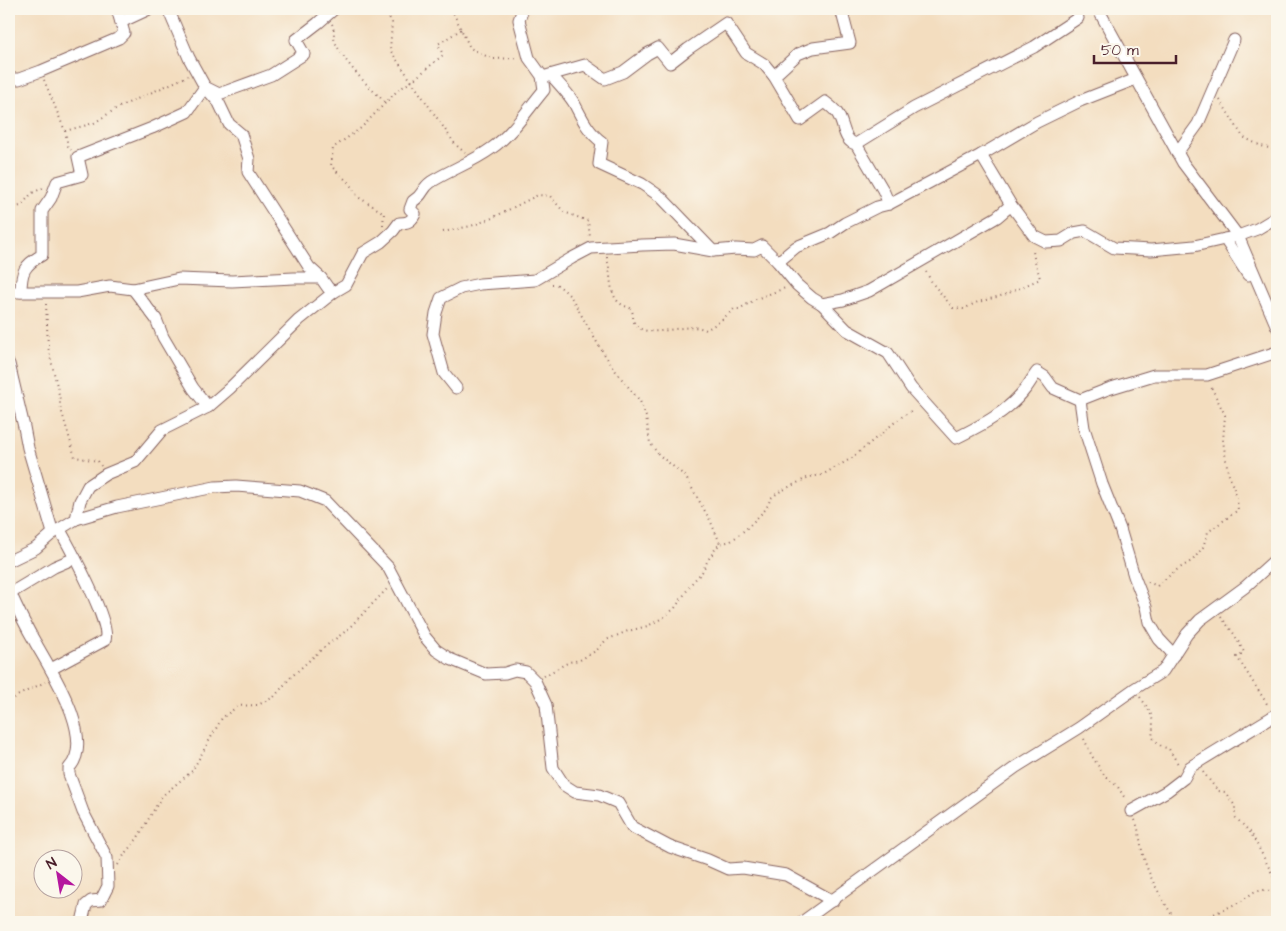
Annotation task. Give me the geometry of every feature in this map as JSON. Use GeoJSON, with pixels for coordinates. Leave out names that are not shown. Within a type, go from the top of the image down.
{"type":"FeatureCollection","features":[{"type":"Feature","properties":{"kind":"street"},"geometry":{"type":"LineString","coordinates":[[9,79],[19,79],[41,71],[119,38],[124,33],[116,9]]}},
{"type":"Feature","properties":{"kind":"street"},"geometry":{"type":"LineString","coordinates":[[121,22],[149,9]]}},
{"type":"Feature","properties":{"kind":"street"},"geometry":{"type":"LineString","coordinates":[[168,9],[204,87],[219,103],[230,124],[241,134],[249,159],[248,172],[309,267],[334,292]]}},
{"type":"Feature","properties":{"kind":"street"},"geometry":{"type":"LineString","coordinates":[[522,9],[519,20],[529,58],[573,102],[582,120],[595,137],[602,142],[599,164],[642,184],[661,197],[713,251]]}},
{"type":"Feature","properties":{"kind":"street"},"geometry":{"type":"LineString","coordinates":[[774,76],[798,54],[813,48],[850,43],[841,9]]}},
{"type":"Feature","properties":{"kind":"street"},"geometry":{"type":"LineString","coordinates":[[1098,9],[1177,153],[1204,193],[1238,236],[1277,328]]}},
{"type":"Feature","properties":{"kind":"street"},"geometry":{"type":"LineString","coordinates":[[204,87],[219,94],[271,76],[304,54],[296,40],[331,12]]}},
{"type":"Feature","properties":{"kind":"street"},"geometry":{"type":"LineString","coordinates":[[856,144],[914,108],[1034,47],[1078,18]]}},
{"type":"Feature","properties":{"kind":"street"},"geometry":{"type":"LineString","coordinates":[[546,76],[585,65],[606,79],[623,72],[658,48],[670,63],[726,24],[746,53],[764,64],[774,76],[800,120],[825,102],[837,112],[843,123],[848,140],[856,144],[889,204]]}},
{"type":"Feature","properties":{"kind":"street"},"geometry":{"type":"LineString","coordinates":[[1177,153],[1198,124],[1234,40]]}},
{"type":"Feature","properties":{"kind":"street"},"geometry":{"type":"LineString","coordinates":[[76,519],[80,501],[88,486],[106,474],[135,462],[162,430],[208,407],[299,320],[334,292],[346,285],[363,253],[381,242],[399,223],[407,223],[412,220],[415,214],[410,209],[413,202],[420,198],[425,186],[493,148],[544,90],[546,76]]}},
{"type":"Feature","properties":{"kind":"street"},"geometry":{"type":"LineString","coordinates":[[778,262],[796,247],[830,233],[845,222],[877,207],[889,204],[982,155],[1037,122],[1080,101],[1136,78]]}},
{"type":"Feature","properties":{"kind":"street"},"geometry":{"type":"LineString","coordinates":[[21,292],[21,278],[24,270],[32,261],[42,255],[42,210],[51,198],[56,182],[82,175],[78,156],[152,128],[187,112],[204,87]]}},
{"type":"Feature","properties":{"kind":"street"},"geometry":{"type":"LineString","coordinates":[[982,155],[1011,205],[1034,236],[1046,242],[1061,241],[1074,233],[1085,232],[1114,248],[1151,250],[1194,246],[1238,236],[1257,229],[1277,217]]}},
{"type":"Feature","properties":{"kind":"street"},"geometry":{"type":"LineString","coordinates":[[822,304],[843,300],[868,291],[997,217],[1011,205]]}},
{"type":"Feature","properties":{"kind":"street"},"geometry":{"type":"LineString","coordinates":[[1225,238],[1277,328]]}},
{"type":"Feature","properties":{"kind":"street"},"geometry":{"type":"LineString","coordinates":[[456,388],[444,373],[433,334],[436,313],[442,298],[461,288],[480,284],[535,280],[591,248],[674,244],[713,251],[736,248],[754,250],[762,246],[795,283],[822,304],[847,330],[888,353],[911,388],[956,438],[988,422],[1011,405],[1028,387],[1031,379],[1037,372],[1053,388],[1080,400],[1154,375],[1206,375],[1277,352]]}},
{"type":"Feature","properties":{"kind":"street"},"geometry":{"type":"LineString","coordinates":[[9,292],[77,292],[110,286],[133,289],[178,279],[232,281],[321,278]]}},
{"type":"Feature","properties":{"kind":"street"},"geometry":{"type":"LineString","coordinates":[[133,289],[156,319],[163,337],[193,388],[208,407]]}},
{"type":"Feature","properties":{"kind":"street"},"geometry":{"type":"LineString","coordinates":[[9,364],[28,448],[57,531],[75,558],[103,621],[107,636],[105,640],[51,669]]}},
{"type":"Feature","properties":{"kind":"street"},"geometry":{"type":"LineString","coordinates":[[1080,400],[1084,428],[1102,484],[1120,528],[1134,576],[1146,607],[1149,622],[1159,639],[1174,655]]}},
{"type":"Feature","properties":{"kind":"street"},"geometry":{"type":"LineString","coordinates":[[9,561],[36,548],[76,519],[158,498],[216,487],[236,486],[300,491],[325,501],[388,567],[425,637],[436,650],[450,659],[486,674],[505,674],[515,670],[526,672],[535,681],[546,705],[553,768],[564,785],[575,792],[599,795],[618,803],[632,827],[670,847],[728,869],[743,868],[786,875],[833,901]]}},
{"type":"Feature","properties":{"kind":"street"},"geometry":{"type":"LineString","coordinates":[[75,558],[54,567],[9,593],[34,642],[59,684],[76,728],[78,744],[74,762],[69,768],[69,774],[83,812],[107,858],[108,886],[101,900],[91,901],[86,905],[82,922]]}},
{"type":"Feature","properties":{"kind":"street"},"geometry":{"type":"LineString","coordinates":[[802,922],[1016,767],[1079,728],[1134,689],[1164,671],[1187,634],[1200,620],[1245,587],[1277,558]]}},
{"type":"Feature","properties":{"kind":"street"},"geometry":{"type":"LineString","coordinates":[[1131,811],[1167,791],[1184,778],[1190,767],[1274,715]]}},
{"type":"Feature","properties":{"kind":"path"},"geometry":{"type":"LineString","coordinates":[[385,9],[392,23],[390,50],[455,144],[474,159]]}},
{"type":"Feature","properties":{"kind":"path"},"geometry":{"type":"LineString","coordinates":[[445,9],[453,12],[470,48],[492,59],[529,58]]}},
{"type":"Feature","properties":{"kind":"path"},"geometry":{"type":"LineString","coordinates":[[331,12],[334,41],[351,66],[385,102]]}},
{"type":"Feature","properties":{"kind":"path"},"geometry":{"type":"LineString","coordinates":[[9,15],[13,22],[9,24]]}},
{"type":"Feature","properties":{"kind":"path"},"geometry":{"type":"LineString","coordinates":[[381,242],[384,213],[358,197],[349,183],[331,166],[333,148],[361,128],[398,90],[443,55],[438,44],[462,29]]}},
{"type":"Feature","properties":{"kind":"path"},"geometry":{"type":"LineString","coordinates":[[41,71],[72,153]]}},
{"type":"Feature","properties":{"kind":"path"},"geometry":{"type":"LineString","coordinates":[[65,131],[94,123],[117,108],[197,73]]}},
{"type":"Feature","properties":{"kind":"path"},"geometry":{"type":"LineString","coordinates":[[1213,88],[1243,137],[1261,146],[1277,150]]}},
{"type":"Feature","properties":{"kind":"path"},"geometry":{"type":"LineString","coordinates":[[9,208],[21,206],[32,193],[56,182]]}},
{"type":"Feature","properties":{"kind":"path"},"geometry":{"type":"LineString","coordinates":[[443,232],[471,226],[490,219],[538,195],[550,196],[564,212],[588,221],[591,248]]}},
{"type":"Feature","properties":{"kind":"path"},"geometry":{"type":"LineString","coordinates":[[920,261],[933,284],[953,308],[964,308],[975,302],[1004,295],[1040,279],[1038,267],[1033,258],[1033,249],[1042,240]]}},
{"type":"Feature","properties":{"kind":"path"},"geometry":{"type":"LineString","coordinates":[[609,247],[607,260],[610,268],[610,283],[616,298],[621,305],[633,311],[634,323],[641,330],[645,331],[694,327],[706,330],[734,309],[739,309],[756,299],[795,283]]}},
{"type":"Feature","properties":{"kind":"path"},"geometry":{"type":"LineString","coordinates":[[535,280],[556,284],[571,297],[603,353],[640,401],[646,417],[650,443],[659,455],[685,476],[710,520],[720,544]]}},
{"type":"Feature","properties":{"kind":"path"},"geometry":{"type":"LineString","coordinates":[[45,291],[48,347],[60,406],[75,457],[98,461],[106,474]]}},
{"type":"Feature","properties":{"kind":"path"},"geometry":{"type":"LineString","coordinates":[[1134,576],[1157,586],[1175,571],[1193,560],[1204,548],[1208,532],[1238,510],[1228,472],[1223,441],[1225,415],[1206,375]]}},
{"type":"Feature","properties":{"kind":"path"},"geometry":{"type":"LineString","coordinates":[[535,681],[569,662],[580,660],[597,650],[606,640],[628,631],[648,626],[664,616],[675,608],[720,544],[731,540],[746,529],[766,510],[771,498],[809,477],[822,475],[852,458],[900,418],[925,403]]}},
{"type":"Feature","properties":{"kind":"path"},"geometry":{"type":"LineString","coordinates":[[107,878],[137,839],[162,796],[192,771],[222,718],[238,706],[258,705],[274,697],[291,677],[322,649],[346,631],[395,582]]}},
{"type":"Feature","properties":{"kind":"path"},"geometry":{"type":"LineString","coordinates":[[1215,609],[1234,634],[1244,652],[1237,657],[1274,715]]}},
{"type":"Feature","properties":{"kind":"path"},"geometry":{"type":"LineString","coordinates":[[9,700],[50,680],[52,677],[51,669]]}},
{"type":"Feature","properties":{"kind":"path"},"geometry":{"type":"LineString","coordinates":[[1134,689],[1150,710],[1154,723],[1152,737],[1161,746],[1169,749],[1183,772],[1190,767],[1195,771],[1204,772],[1218,792],[1225,792],[1235,806],[1235,817],[1250,833],[1277,884]]}},
{"type":"Feature","properties":{"kind":"path"},"geometry":{"type":"LineString","coordinates":[[1079,728],[1092,756],[1104,775],[1118,787],[1132,809],[1131,811],[1140,832],[1143,854],[1150,875],[1176,922]]}},
{"type":"Feature","properties":{"kind":"path"},"geometry":{"type":"LineString","coordinates":[[1196,922],[1240,902],[1254,892],[1264,890],[1277,892]]}}]}
